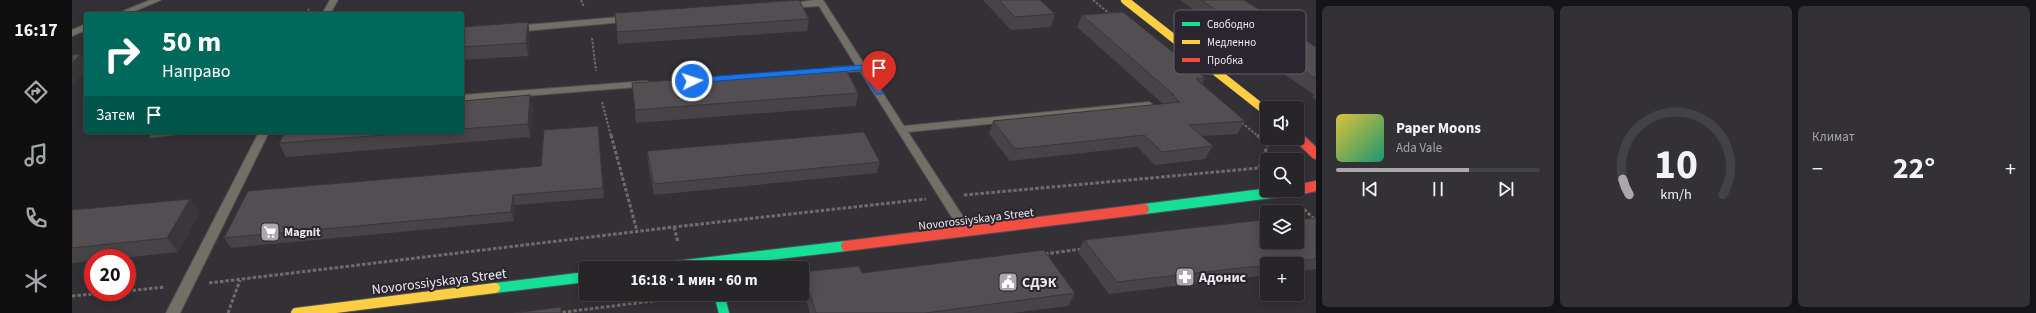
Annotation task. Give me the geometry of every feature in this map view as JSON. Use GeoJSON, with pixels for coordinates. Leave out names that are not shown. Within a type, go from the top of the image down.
{"type":"FeatureCollection","features":[{"type":"Feature","properties":{"kind":"main road"},"geometry":{"type":"LineString","coordinates":[[1125,0],[1174,39]]}},
{"type":"Feature","properties":{"kind":"main road"},"geometry":{"type":"LineString","coordinates":[[1219,74],[1260,106]]}},
{"type":"Feature","properties":{"kind":"main road"},"geometry":{"type":"LineString","coordinates":[[1305,142],[1316,154]]}},
{"type":"Feature","properties":{"kind":"main road","name":"Novorossiyskaya Street"},"geometry":{"type":"LineString","coordinates":[[1304,188],[1316,186]]}},
{"type":"Feature","properties":{"kind":"main road","name":"Novorossiyskaya Street"},"geometry":{"type":"LineString","coordinates":[[751,261],[1260,195]]}},
{"type":"Feature","properties":{"kind":"main road","name":"Novorossiyskaya Street"},"geometry":{"type":"LineString","coordinates":[[296,313],[326,311],[579,278]]}},
{"type":"Feature","properties":{"kind":"main road"},"geometry":{"type":"LineString","coordinates":[[721,301],[724,313]]}},
{"type":"Feature","properties":{"kind":"lane"},"geometry":{"type":"LineString","coordinates":[[125,12],[157,0]]}},
{"type":"Feature","properties":{"kind":"lane"},"geometry":{"type":"LineString","coordinates":[[327,12],[334,0]]}},
{"type":"Feature","properties":{"kind":"lane"},"geometry":{"type":"LineString","coordinates":[[781,6],[820,1],[903,128],[944,197],[967,232]]}},
{"type":"Feature","properties":{"kind":"lane"},"geometry":{"type":"LineString","coordinates":[[507,30],[638,18]]}},
{"type":"Feature","properties":{"kind":"lane"},"geometry":{"type":"LineString","coordinates":[[72,33],[84,28]]}},
{"type":"Feature","properties":{"kind":"lane"},"geometry":{"type":"LineString","coordinates":[[824,71],[863,68]]}},
{"type":"Feature","properties":{"kind":"lane"},"geometry":{"type":"LineString","coordinates":[[464,98],[660,83]]}},
{"type":"Feature","properties":{"kind":"lane"},"geometry":{"type":"LineString","coordinates":[[903,128],[1149,105]]}},
{"type":"Feature","properties":{"kind":"lane"},"geometry":{"type":"LineString","coordinates":[[173,313],[263,134]]}},
{"type":"Feature","properties":{"kind":"path"},"geometry":{"type":"LineString","coordinates":[[581,0],[590,22],[598,88],[637,231]]}},
{"type":"Feature","properties":{"kind":"path"},"geometry":{"type":"LineString","coordinates":[[1093,0],[1117,20]]}},
{"type":"Feature","properties":{"kind":"path"},"geometry":{"type":"LineString","coordinates":[[1237,119],[1260,138]]}},
{"type":"Feature","properties":{"kind":"path"},"geometry":{"type":"LineString","coordinates":[[136,290],[240,280],[637,231],[944,197],[1259,168],[1268,145]]}},
{"type":"Feature","properties":{"kind":"path"},"geometry":{"type":"LineString","coordinates":[[1310,222],[1316,221]]}},
{"type":"Feature","properties":{"kind":"path"},"geometry":{"type":"LineString","coordinates":[[1038,254],[1086,249]]}},
{"type":"Feature","properties":{"kind":"path"},"geometry":{"type":"LineString","coordinates":[[228,313],[240,280]]}},
{"type":"Feature","properties":{"kind":"path"},"geometry":{"type":"LineString","coordinates":[[72,296],[84,295]]}},
{"type":"Feature","properties":{"kind":"path"},"geometry":{"type":"LineString","coordinates":[[557,313],[644,301]]}},
{"type":"Feature","properties":{"kind":"green space"},"geometry":{"type":"Polygon","coordinates":[[[152,134],[189,134],[149,138],[152,134]]]}},
{"type":"Feature","properties":{"kind":"building"},"geometry":{"type":"Polygon","coordinates":[[[799,0],[809,19],[617,32],[615,13],[799,0]]]}},
{"type":"Feature","properties":{"kind":"building"},"geometry":{"type":"Polygon","coordinates":[[[999,0],[1040,0],[1055,14],[1015,17],[999,0]]]}},
{"type":"Feature","properties":{"kind":"building"},"geometry":{"type":"Polygon","coordinates":[[[1201,0],[1244,0],[1259,10],[1216,10],[1201,0]]]}},
{"type":"Feature","properties":{"kind":"building"},"geometry":{"type":"Polygon","coordinates":[[[1123,12],[1174,53],[1174,74],[1200,74],[1205,78],[1196,79],[1245,121],[1189,125],[1213,146],[1162,152],[1144,135],[1015,149],[993,121],[1180,102],[1172,95],[1174,95],[1082,15],[1123,12]]]}},
{"type":"Feature","properties":{"kind":"building"},"geometry":{"type":"Polygon","coordinates":[[[528,22],[526,43],[464,47],[464,27],[528,22]]]}},
{"type":"Feature","properties":{"kind":"building"},"geometry":{"type":"Polygon","coordinates":[[[1306,40],[1316,47],[1316,79],[1306,72],[1306,40]]]}},
{"type":"Feature","properties":{"kind":"building"},"geometry":{"type":"Polygon","coordinates":[[[81,54],[72,63],[72,55],[81,54]]]}},
{"type":"Feature","properties":{"kind":"building"},"geometry":{"type":"Polygon","coordinates":[[[845,67],[858,93],[635,110],[632,83],[845,67]]]}},
{"type":"Feature","properties":{"kind":"building"},"geometry":{"type":"Polygon","coordinates":[[[530,95],[528,124],[464,129],[464,101],[530,95]]]}},
{"type":"Feature","properties":{"kind":"building"},"geometry":{"type":"Polygon","coordinates":[[[598,126],[603,188],[513,195],[511,212],[224,238],[248,191],[541,166],[544,130],[598,126]]]}},
{"type":"Feature","properties":{"kind":"building"},"geometry":{"type":"Polygon","coordinates":[[[864,132],[880,162],[654,184],[647,151],[864,132]]]}},
{"type":"Feature","properties":{"kind":"building"},"geometry":{"type":"Polygon","coordinates":[[[284,134],[397,134],[279,143],[284,134]]]}},
{"type":"Feature","properties":{"kind":"building"},"geometry":{"type":"Polygon","coordinates":[[[190,199],[167,238],[72,248],[72,210],[190,199]]]}},
{"type":"Feature","properties":{"kind":"building"},"geometry":{"type":"Polygon","coordinates":[[[1316,218],[1316,259],[1304,260],[1304,257],[1260,257],[1260,266],[1117,282],[1084,240],[1260,220],[1260,249],[1304,249],[1304,219],[1316,218]]]}},
{"type":"Feature","properties":{"kind":"building"},"geometry":{"type":"Polygon","coordinates":[[[1044,250],[1075,293],[925,313],[816,313],[809,291],[809,271],[859,266],[862,273],[1044,250]]]}},
{"type":"Feature","properties":{"kind":"building"},"geometry":{"type":"Polygon","coordinates":[[[561,307],[561,313],[514,313],[561,307]]]}},
{"type":"Feature","properties":{"kind":"traffic: fast"},"geometry":{"type":"LineString","coordinates":[[1144,209],[1260,194]]}},
{"type":"Feature","properties":{"kind":"traffic: fast"},"geometry":{"type":"LineString","coordinates":[[718,261],[846,246]]}},
{"type":"Feature","properties":{"kind":"traffic: fast"},"geometry":{"type":"LineString","coordinates":[[495,288],[579,278]]}},
{"type":"Feature","properties":{"kind":"traffic: fast"},"geometry":{"type":"LineString","coordinates":[[721,301],[724,313]]}},
{"type":"Feature","properties":{"kind":"traffic: slow"},"geometry":{"type":"LineString","coordinates":[[1125,0],[1174,39]]}},
{"type":"Feature","properties":{"kind":"traffic: slow"},"geometry":{"type":"LineString","coordinates":[[1219,74],[1260,106]]}},
{"type":"Feature","properties":{"kind":"traffic: slow"},"geometry":{"type":"LineString","coordinates":[[296,313],[495,288]]}},
{"type":"Feature","properties":{"kind":"traffic: jam"},"geometry":{"type":"LineString","coordinates":[[1304,143],[1316,154]]}},
{"type":"Feature","properties":{"kind":"traffic: jam"},"geometry":{"type":"LineString","coordinates":[[1304,189],[1316,186]]}},
{"type":"Feature","properties":{"kind":"traffic: jam"},"geometry":{"type":"LineString","coordinates":[[846,246],[1144,209]]}},
{"type":"Feature","properties":{"kind":"place","name":"Magnit"},"geometry":{"type":"Point","coordinates":[270,232]}},
{"type":"Feature","properties":{"kind":"place","name":"Адонис"},"geometry":{"type":"Point","coordinates":[1185,277]}},
{"type":"Feature","properties":{"kind":"place","name":"СДЭК"},"geometry":{"type":"Point","coordinates":[1008,282]}},
{"type":"Feature","properties":{"kind":"route"},"geometry":{"type":"LineString","coordinates":[[692,81],[863,68],[879,92]]}}]}
